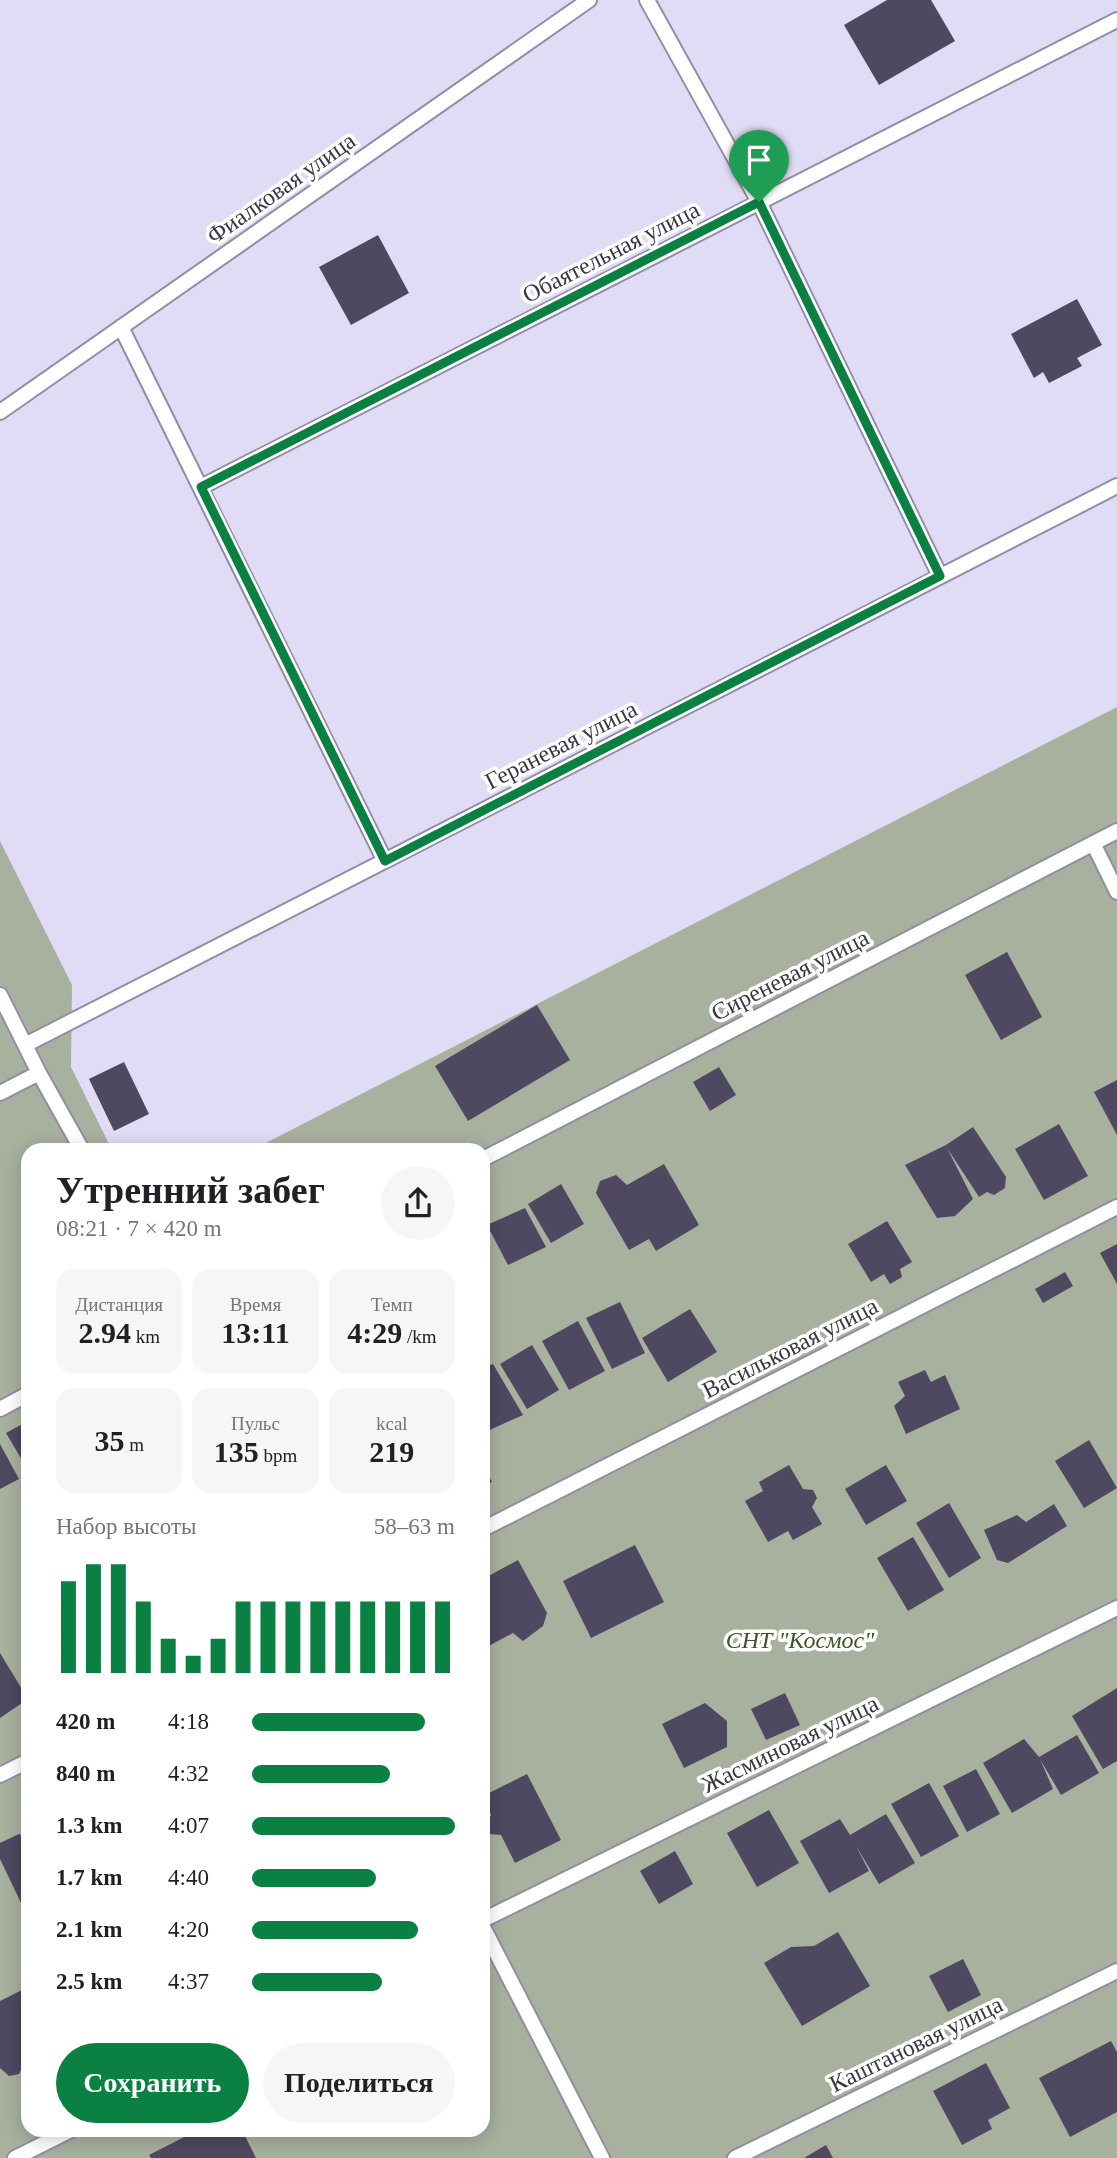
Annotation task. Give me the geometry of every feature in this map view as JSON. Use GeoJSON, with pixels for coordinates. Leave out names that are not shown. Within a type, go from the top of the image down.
{"type":"FeatureCollection","features":[{"type":"Feature","properties":{"kind":"lane","name":"Фиалковая улица"},"geometry":{"type":"LineString","coordinates":[[0,412],[589,0]]}},
{"type":"Feature","properties":{"kind":"lane"},"geometry":{"type":"LineString","coordinates":[[647,0],[759,202],[940,576]]}},
{"type":"Feature","properties":{"kind":"lane","name":"Обаятельная улица"},"geometry":{"type":"LineString","coordinates":[[201,487],[1117,20]]}},
{"type":"Feature","properties":{"kind":"lane"},"geometry":{"type":"LineString","coordinates":[[121,327],[385,861]]}},
{"type":"Feature","properties":{"kind":"lane","name":"Гераневая улица"},"geometry":{"type":"LineString","coordinates":[[25,1045],[1117,486]]}},
{"type":"Feature","properties":{"kind":"lane","name":"Сиреневая улица"},"geometry":{"type":"LineString","coordinates":[[490,1155],[1117,831]]}},
{"type":"Feature","properties":{"kind":"lane"},"geometry":{"type":"LineString","coordinates":[[1093,843],[1117,892]]}},
{"type":"Feature","properties":{"kind":"lane"},"geometry":{"type":"LineString","coordinates":[[0,995],[78,1143]]}},
{"type":"Feature","properties":{"kind":"lane"},"geometry":{"type":"LineString","coordinates":[[0,1093],[39,1073]]}},
{"type":"Feature","properties":{"kind":"lane","name":"Васильковая улица"},"geometry":{"type":"LineString","coordinates":[[490,1525],[1117,1207]]}},
{"type":"Feature","properties":{"kind":"lane"},"geometry":{"type":"LineString","coordinates":[[0,1409],[21,1398]]}},
{"type":"Feature","properties":{"kind":"lane","name":"Жасминовая улица"},"geometry":{"type":"LineString","coordinates":[[490,1917],[1117,1608]]}},
{"type":"Feature","properties":{"kind":"lane"},"geometry":{"type":"LineString","coordinates":[[0,1775],[21,1764]]}},
{"type":"Feature","properties":{"kind":"lane"},"geometry":{"type":"LineString","coordinates":[[490,1941],[602,2158]]}},
{"type":"Feature","properties":{"kind":"lane","name":"Каштановая улица"},"geometry":{"type":"LineString","coordinates":[[734,2158],[1117,1971]]}},
{"type":"Feature","properties":{"kind":"lane"},"geometry":{"type":"LineString","coordinates":[[15,2158],[57,2137]]}},
{"type":"Feature","properties":{"kind":"green space","name":"СНТ \"Космос\""},"geometry":{"type":"Polygon","coordinates":[[[1117,707],[1117,2158],[0,2158],[0,841],[72,985],[71,1067],[109,1143],[21,1143],[21,2137],[490,2137],[490,1143],[266,1143],[1117,707]]]}},
{"type":"Feature","properties":{"kind":"building"},"geometry":{"type":"Polygon","coordinates":[[[887,0],[931,0],[955,41],[879,85],[844,25],[887,0]]]}},
{"type":"Feature","properties":{"kind":"building"},"geometry":{"type":"Polygon","coordinates":[[[378,235],[409,293],[351,325],[319,267],[378,235]]]}},
{"type":"Feature","properties":{"kind":"building"},"geometry":{"type":"Polygon","coordinates":[[[1077,299],[1102,345],[1077,358],[1082,366],[1049,383],[1043,372],[1034,378],[1011,334],[1077,299]]]}},
{"type":"Feature","properties":{"kind":"building"},"geometry":{"type":"Polygon","coordinates":[[[1007,952],[1042,1017],[1001,1040],[965,975],[1007,952]]]}},
{"type":"Feature","properties":{"kind":"building"},"geometry":{"type":"Polygon","coordinates":[[[537,1005],[570,1060],[468,1121],[435,1066],[537,1005]]]}},
{"type":"Feature","properties":{"kind":"building"},"geometry":{"type":"Polygon","coordinates":[[[124,1062],[149,1114],[114,1131],[89,1079],[124,1062]]]}},
{"type":"Feature","properties":{"kind":"building"},"geometry":{"type":"Polygon","coordinates":[[[719,1067],[736,1095],[710,1111],[693,1082],[719,1067]]]}},
{"type":"Feature","properties":{"kind":"building"},"geometry":{"type":"Polygon","coordinates":[[[1117,1080],[1117,1135],[1094,1092],[1117,1080]]]}},
{"type":"Feature","properties":{"kind":"building"},"geometry":{"type":"Polygon","coordinates":[[[1059,1124],[1088,1176],[1044,1200],[1015,1149],[1059,1124]]]}},
{"type":"Feature","properties":{"kind":"building"},"geometry":{"type":"Polygon","coordinates":[[[973,1127],[1006,1177],[1005,1188],[994,1195],[987,1192],[979,1197],[947,1148],[973,1199],[955,1216],[937,1218],[905,1165],[946,1145],[973,1127]]]}},
{"type":"Feature","properties":{"kind":"building"},"geometry":{"type":"Polygon","coordinates":[[[664,1164],[699,1225],[656,1251],[649,1239],[629,1250],[596,1193],[600,1181],[616,1175],[627,1185],[664,1164]]]}},
{"type":"Feature","properties":{"kind":"building"},"geometry":{"type":"Polygon","coordinates":[[[561,1184],[584,1224],[551,1243],[528,1204],[561,1184]]]}},
{"type":"Feature","properties":{"kind":"building"},"geometry":{"type":"Polygon","coordinates":[[[525,1208],[546,1247],[508,1265],[490,1231],[490,1224],[525,1208]]]}},
{"type":"Feature","properties":{"kind":"building"},"geometry":{"type":"Polygon","coordinates":[[[887,1221],[912,1262],[900,1269],[902,1277],[890,1284],[884,1274],[871,1282],[848,1244],[887,1221]]]}},
{"type":"Feature","properties":{"kind":"building"},"geometry":{"type":"Polygon","coordinates":[[[1117,1244],[1117,1284],[1100,1253],[1117,1244]]]}},
{"type":"Feature","properties":{"kind":"building"},"geometry":{"type":"Polygon","coordinates":[[[1065,1272],[1073,1286],[1043,1303],[1035,1289],[1065,1272]]]}},
{"type":"Feature","properties":{"kind":"building"},"geometry":{"type":"Polygon","coordinates":[[[620,1302],[645,1353],[612,1369],[586,1318],[620,1302]]]}},
{"type":"Feature","properties":{"kind":"building"},"geometry":{"type":"Polygon","coordinates":[[[690,1309],[717,1352],[668,1382],[642,1338],[690,1309]]]}},
{"type":"Feature","properties":{"kind":"building"},"geometry":{"type":"Polygon","coordinates":[[[578,1321],[605,1371],[569,1390],[542,1341],[578,1321]]]}},
{"type":"Feature","properties":{"kind":"building"},"geometry":{"type":"Polygon","coordinates":[[[532,1345],[559,1390],[527,1409],[500,1364],[532,1345]]]}},
{"type":"Feature","properties":{"kind":"building"},"geometry":{"type":"Polygon","coordinates":[[[493,1364],[523,1415],[490,1430],[490,1365],[493,1364]]]}},
{"type":"Feature","properties":{"kind":"building"},"geometry":{"type":"Polygon","coordinates":[[[925,1370],[931,1382],[945,1375],[960,1409],[906,1434],[894,1406],[905,1396],[898,1382],[925,1370]]]}},
{"type":"Feature","properties":{"kind":"building"},"geometry":{"type":"Polygon","coordinates":[[[21,1425],[21,1458],[6,1433],[21,1425]]]}},
{"type":"Feature","properties":{"kind":"building"},"geometry":{"type":"Polygon","coordinates":[[[1089,1440],[1117,1488],[1084,1508],[1055,1461],[1089,1440]]]}},
{"type":"Feature","properties":{"kind":"building"},"geometry":{"type":"Polygon","coordinates":[[[0,1444],[19,1479],[0,1489],[0,1444]]]}},
{"type":"Feature","properties":{"kind":"building"},"geometry":{"type":"Polygon","coordinates":[[[789,1465],[803,1489],[813,1490],[817,1498],[812,1507],[822,1524],[793,1540],[788,1531],[768,1542],[745,1501],[763,1491],[759,1482],[789,1465]]]}},
{"type":"Feature","properties":{"kind":"building"},"geometry":{"type":"Polygon","coordinates":[[[886,1465],[907,1501],[866,1525],[845,1489],[886,1465]]]}},
{"type":"Feature","properties":{"kind":"building"},"geometry":{"type":"Polygon","coordinates":[[[949,1503],[981,1558],[949,1578],[916,1523],[949,1503]]]}},
{"type":"Feature","properties":{"kind":"building"},"geometry":{"type":"Polygon","coordinates":[[[1054,1504],[1067,1526],[1008,1563],[997,1560],[984,1530],[1017,1515],[1026,1522],[1054,1504]]]}},
{"type":"Feature","properties":{"kind":"building"},"geometry":{"type":"Polygon","coordinates":[[[913,1537],[944,1590],[908,1611],[877,1558],[913,1537]]]}},
{"type":"Feature","properties":{"kind":"building"},"geometry":{"type":"Polygon","coordinates":[[[635,1545],[664,1602],[591,1638],[563,1581],[635,1545]]]}},
{"type":"Feature","properties":{"kind":"building"},"geometry":{"type":"Polygon","coordinates":[[[518,1560],[547,1613],[543,1626],[523,1641],[513,1633],[490,1645],[490,1575],[518,1560]]]}},
{"type":"Feature","properties":{"kind":"building"},"geometry":{"type":"Polygon","coordinates":[[[0,1653],[21,1688],[21,1704],[0,1718],[0,1653]]]}},
{"type":"Feature","properties":{"kind":"building"},"geometry":{"type":"Polygon","coordinates":[[[1117,1688],[1117,1761],[1103,1769],[1072,1716],[1117,1688]]]}},
{"type":"Feature","properties":{"kind":"building"},"geometry":{"type":"Polygon","coordinates":[[[785,1693],[800,1725],[766,1740],[751,1709],[785,1693]]]}},
{"type":"Feature","properties":{"kind":"building"},"geometry":{"type":"Polygon","coordinates":[[[705,1703],[727,1721],[727,1747],[684,1768],[662,1724],[705,1703]]]}},
{"type":"Feature","properties":{"kind":"building"},"geometry":{"type":"Polygon","coordinates":[[[1077,1735],[1099,1773],[1061,1795],[1040,1759],[1053,1789],[1012,1813],[983,1763],[1024,1739],[1039,1757],[1077,1735]]]}},
{"type":"Feature","properties":{"kind":"building"},"geometry":{"type":"Polygon","coordinates":[[[976,1769],[1000,1814],[967,1832],[943,1786],[976,1769]]]}},
{"type":"Feature","properties":{"kind":"building"},"geometry":{"type":"Polygon","coordinates":[[[527,1774],[561,1840],[515,1863],[501,1835],[490,1834],[490,1792],[527,1774]]]}},
{"type":"Feature","properties":{"kind":"building"},"geometry":{"type":"Polygon","coordinates":[[[929,1783],[959,1836],[921,1857],[891,1804],[929,1783]]]}},
{"type":"Feature","properties":{"kind":"building"},"geometry":{"type":"Polygon","coordinates":[[[769,1810],[799,1863],[757,1887],[727,1833],[769,1810]]]}},
{"type":"Feature","properties":{"kind":"building"},"geometry":{"type":"Polygon","coordinates":[[[886,1814],[915,1863],[879,1884],[856,1846],[869,1871],[829,1893],[800,1841],[840,1819],[850,1835],[886,1814]]]}},
{"type":"Feature","properties":{"kind":"building"},"geometry":{"type":"Polygon","coordinates":[[[21,1835],[21,1903],[0,1859],[0,1843],[21,1835]]]}},
{"type":"Feature","properties":{"kind":"building"},"geometry":{"type":"Polygon","coordinates":[[[675,1851],[693,1884],[659,1904],[640,1871],[675,1851]]]}},
{"type":"Feature","properties":{"kind":"building"},"geometry":{"type":"Polygon","coordinates":[[[838,1932],[870,1986],[802,2026],[764,1963],[791,1947],[814,1946],[838,1932]]]}},
{"type":"Feature","properties":{"kind":"building"},"geometry":{"type":"Polygon","coordinates":[[[963,1959],[981,1995],[948,2012],[929,1976],[963,1959]]]}},
{"type":"Feature","properties":{"kind":"building"},"geometry":{"type":"Polygon","coordinates":[[[21,1990],[21,2070],[19,2074],[9,2076],[0,2068],[0,2001],[21,1990]]]}},
{"type":"Feature","properties":{"kind":"building"},"geometry":{"type":"Polygon","coordinates":[[[1111,2041],[1117,2052],[1117,2112],[1070,2137],[1039,2078],[1111,2041]]]}},
{"type":"Feature","properties":{"kind":"building"},"geometry":{"type":"Polygon","coordinates":[[[986,2063],[1010,2108],[988,2120],[992,2129],[962,2145],[933,2091],[986,2063]]]}},
{"type":"Feature","properties":{"kind":"building"},"geometry":{"type":"Polygon","coordinates":[[[184,2137],[246,2137],[256,2158],[151,2158],[149,2155],[184,2137]]]}},
{"type":"Feature","properties":{"kind":"building"},"geometry":{"type":"Polygon","coordinates":[[[826,2145],[833,2158],[804,2158],[826,2145]]]}},
{"type":"Feature","properties":{"kind":"route"},"geometry":{"type":"LineString","coordinates":[[759,202],[940,576],[385,861],[201,487],[759,202]]}}]}
